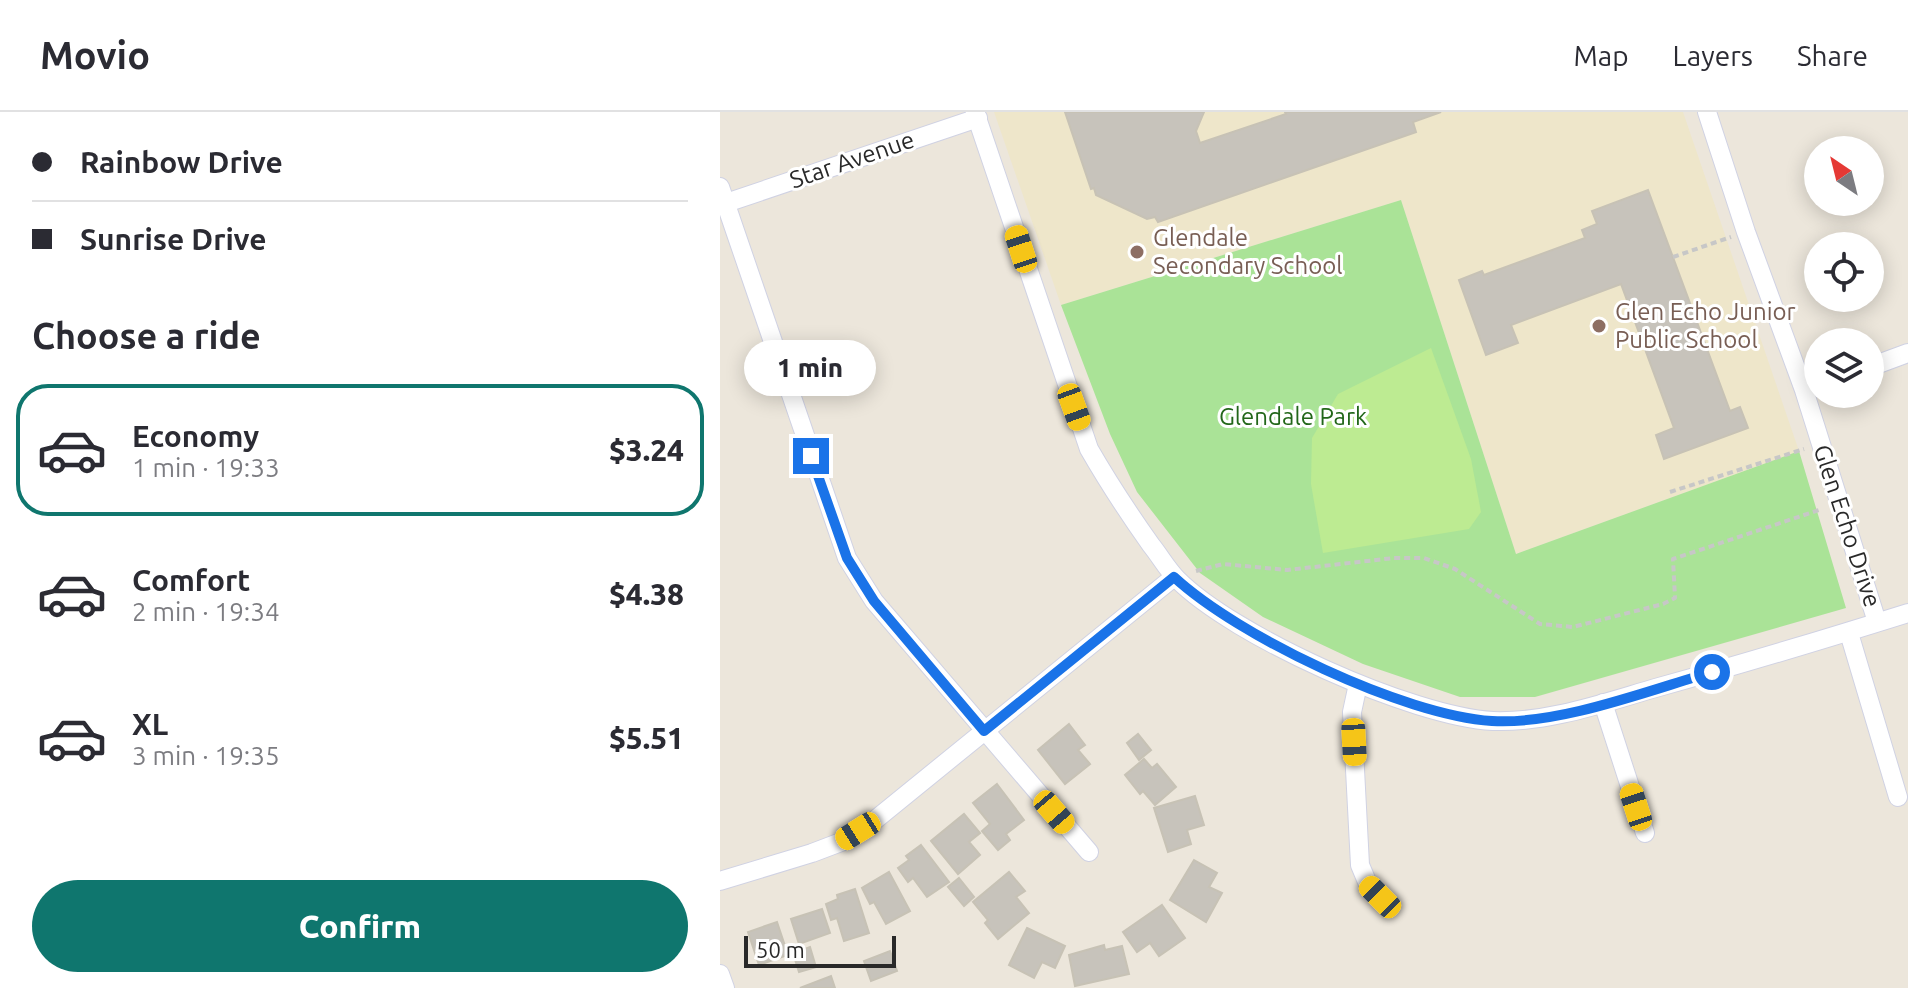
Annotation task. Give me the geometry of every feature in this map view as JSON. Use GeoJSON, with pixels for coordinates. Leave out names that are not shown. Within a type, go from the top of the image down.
{"type":"FeatureCollection","features":[{"type":"Feature","properties":{"kind":"street","name":"Glen Echo Drive"},"geometry":{"type":"LineString","coordinates":[[1707,112],[1746,232],[1804,370]]}},
{"type":"Feature","properties":{"kind":"street","name":"Star Avenue"},"geometry":{"type":"LineString","coordinates":[[723,195],[976,115]]}},
{"type":"Feature","properties":{"kind":"street"},"geometry":{"type":"LineString","coordinates":[[976,115],[1089,449],[1118,498],[1174,577],[1195,596],[1249,630],[1358,684],[1421,705],[1493,721],[1546,717],[1603,703],[1849,633],[1908,613]]}},
{"type":"Feature","properties":{"kind":"street"},"geometry":{"type":"LineString","coordinates":[[723,195],[847,558],[874,601],[1089,852]]}},
{"type":"Feature","properties":{"kind":"street"},"geometry":{"type":"LineString","coordinates":[[1884,362],[1908,353]]}},
{"type":"Feature","properties":{"kind":"street","name":"Glen Echo Drive"},"geometry":{"type":"LineString","coordinates":[[1815,408],[1821,443],[1877,622]]}},
{"type":"Feature","properties":{"kind":"street"},"geometry":{"type":"LineString","coordinates":[[720,881],[841,842],[875,820],[1174,577]]}},
{"type":"Feature","properties":{"kind":"street"},"geometry":{"type":"LineString","coordinates":[[1849,633],[1898,797]]}},
{"type":"Feature","properties":{"kind":"street"},"geometry":{"type":"LineString","coordinates":[[1358,684],[1352,712],[1360,865],[1368,884],[1380,897]]}},
{"type":"Feature","properties":{"kind":"street"},"geometry":{"type":"LineString","coordinates":[[1603,703],[1645,833]]}},
{"type":"Feature","properties":{"kind":"street"},"geometry":{"type":"LineString","coordinates":[[720,974],[725,988]]}},
{"type":"Feature","properties":{"kind":"path"},"geometry":{"type":"LineString","coordinates":[[1673,257],[1746,232]]}},
{"type":"Feature","properties":{"kind":"path"},"geometry":{"type":"LineString","coordinates":[[1670,492],[1821,443]]}},
{"type":"Feature","properties":{"kind":"path"},"geometry":{"type":"LineString","coordinates":[[1174,577],[1223,564],[1287,570],[1394,558],[1424,558],[1455,569],[1540,624],[1573,627],[1663,604],[1675,598],[1673,559],[1839,503]]}},
{"type":"Feature","properties":{"kind":"shaded area","name":"Glen Echo Junior Public School"},"geometry":{"type":"Polygon","coordinates":[[[994,112],[1683,112],[1799,451],[1516,554],[1401,200],[1061,305],[994,112]]]}},
{"type":"Feature","properties":{"kind":"green space","name":"Glendale Park"},"geometry":{"type":"Polygon","coordinates":[[[1401,200],[1516,554],[1799,451],[1846,608],[1535,697],[1460,697],[1363,664],[1263,617],[1200,573],[1137,492],[1110,434],[1061,305],[1401,200]]]}},
{"type":"Feature","properties":{"kind":"green space"},"geometry":{"type":"Polygon","coordinates":[[[1431,348],[1471,459],[1481,512],[1469,529],[1323,553],[1311,484],[1312,438],[1338,394],[1431,348]]]}},
{"type":"Feature","properties":{"kind":"building"},"geometry":{"type":"Polygon","coordinates":[[[1065,112],[1204,112],[1196,131],[1200,143],[1285,112],[1441,112],[1413,122],[1416,132],[1158,222],[1155,217],[1147,219],[1096,195],[1094,188],[1091,189],[1065,112]]]}},
{"type":"Feature","properties":{"kind":"building"},"geometry":{"type":"Polygon","coordinates":[[[1648,190],[1730,411],[1740,407],[1748,428],[1664,459],[1656,435],[1674,428],[1621,284],[1511,325],[1518,343],[1486,355],[1459,280],[1482,271],[1484,275],[1585,238],[1582,230],[1597,224],[1592,211],[1648,190]]]}},
{"type":"Feature","properties":{"kind":"building"},"geometry":{"type":"Polygon","coordinates":[[[1069,724],[1085,745],[1078,750],[1090,764],[1065,784],[1038,750],[1069,724]]]}},
{"type":"Feature","properties":{"kind":"building"},"geometry":{"type":"Polygon","coordinates":[[[1138,734],[1151,750],[1139,760],[1127,743],[1138,734]]]}},
{"type":"Feature","properties":{"kind":"building"},"geometry":{"type":"Polygon","coordinates":[[[1144,759],[1152,768],[1157,764],[1176,787],[1155,805],[1143,791],[1140,794],[1125,775],[1144,759]]]}},
{"type":"Feature","properties":{"kind":"building"},"geometry":{"type":"Polygon","coordinates":[[[997,784],[1024,820],[1006,834],[1010,840],[998,850],[982,831],[990,824],[973,803],[997,784]]]}},
{"type":"Feature","properties":{"kind":"building"},"geometry":{"type":"Polygon","coordinates":[[[1195,796],[1204,825],[1187,830],[1191,844],[1168,852],[1154,808],[1195,796]]]}},
{"type":"Feature","properties":{"kind":"building"},"geometry":{"type":"Polygon","coordinates":[[[964,814],[980,833],[969,842],[980,855],[958,874],[931,841],[964,814]]]}},
{"type":"Feature","properties":{"kind":"building"},"geometry":{"type":"Polygon","coordinates":[[[921,845],[949,882],[927,897],[913,878],[908,882],[898,868],[909,860],[906,856],[921,845]]]}},
{"type":"Feature","properties":{"kind":"building"},"geometry":{"type":"Polygon","coordinates":[[[1194,860],[1217,873],[1209,887],[1222,893],[1206,922],[1170,900],[1194,860]]]}},
{"type":"Feature","properties":{"kind":"building"},"geometry":{"type":"Polygon","coordinates":[[[889,872],[910,911],[886,924],[862,888],[889,872]]]}},
{"type":"Feature","properties":{"kind":"building"},"geometry":{"type":"Polygon","coordinates":[[[1009,872],[1025,891],[1016,897],[1029,913],[998,939],[973,902],[1009,872]]]}},
{"type":"Feature","properties":{"kind":"building"},"geometry":{"type":"Polygon","coordinates":[[[959,878],[974,897],[964,906],[948,887],[959,878]]]}},
{"type":"Feature","properties":{"kind":"building"},"geometry":{"type":"Polygon","coordinates":[[[855,889],[869,933],[844,941],[837,918],[831,920],[826,904],[838,899],[837,895],[855,889]]]}},
{"type":"Feature","properties":{"kind":"building"},"geometry":{"type":"Polygon","coordinates":[[[1162,905],[1185,938],[1159,956],[1150,943],[1137,952],[1123,932],[1162,905]]]}},
{"type":"Feature","properties":{"kind":"building"},"geometry":{"type":"Polygon","coordinates":[[[822,909],[830,933],[799,944],[791,919],[822,909]]]}},
{"type":"Feature","properties":{"kind":"building"},"geometry":{"type":"Polygon","coordinates":[[[777,922],[788,955],[759,965],[748,932],[777,922]]]}},
{"type":"Feature","properties":{"kind":"building"},"geometry":{"type":"Polygon","coordinates":[[[1027,928],[1065,946],[1055,968],[1042,962],[1034,978],[1009,965],[1027,928]]]}},
{"type":"Feature","properties":{"kind":"building"},"geometry":{"type":"Polygon","coordinates":[[[1104,945],[1105,950],[1122,946],[1129,974],[1075,986],[1069,955],[1104,945]]]}},
{"type":"Feature","properties":{"kind":"building"},"geometry":{"type":"Polygon","coordinates":[[[810,947],[816,967],[799,972],[793,953],[810,947]]]}},
{"type":"Feature","properties":{"kind":"building"},"geometry":{"type":"Polygon","coordinates":[[[890,951],[897,971],[871,981],[864,961],[890,951]]]}},
{"type":"Feature","properties":{"kind":"building"},"geometry":{"type":"Polygon","coordinates":[[[831,976],[835,988],[800,988],[831,976]]]}},
{"type":"Feature","properties":{"kind":"place","name":"Glendale Secondary School"},"geometry":{"type":"Point","coordinates":[1137,252]}},
{"type":"Feature","properties":{"kind":"place","name":"Glen Echo Junior Public School"},"geometry":{"type":"Point","coordinates":[1599,326]}},
{"type":"Feature","properties":{"kind":"route"},"geometry":{"type":"LineString","coordinates":[[811,456],[847,558],[874,601],[984,731],[1174,577],[1195,596],[1249,630],[1358,684],[1394,698],[1493,721],[1546,717],[1712,672]]}}]}
